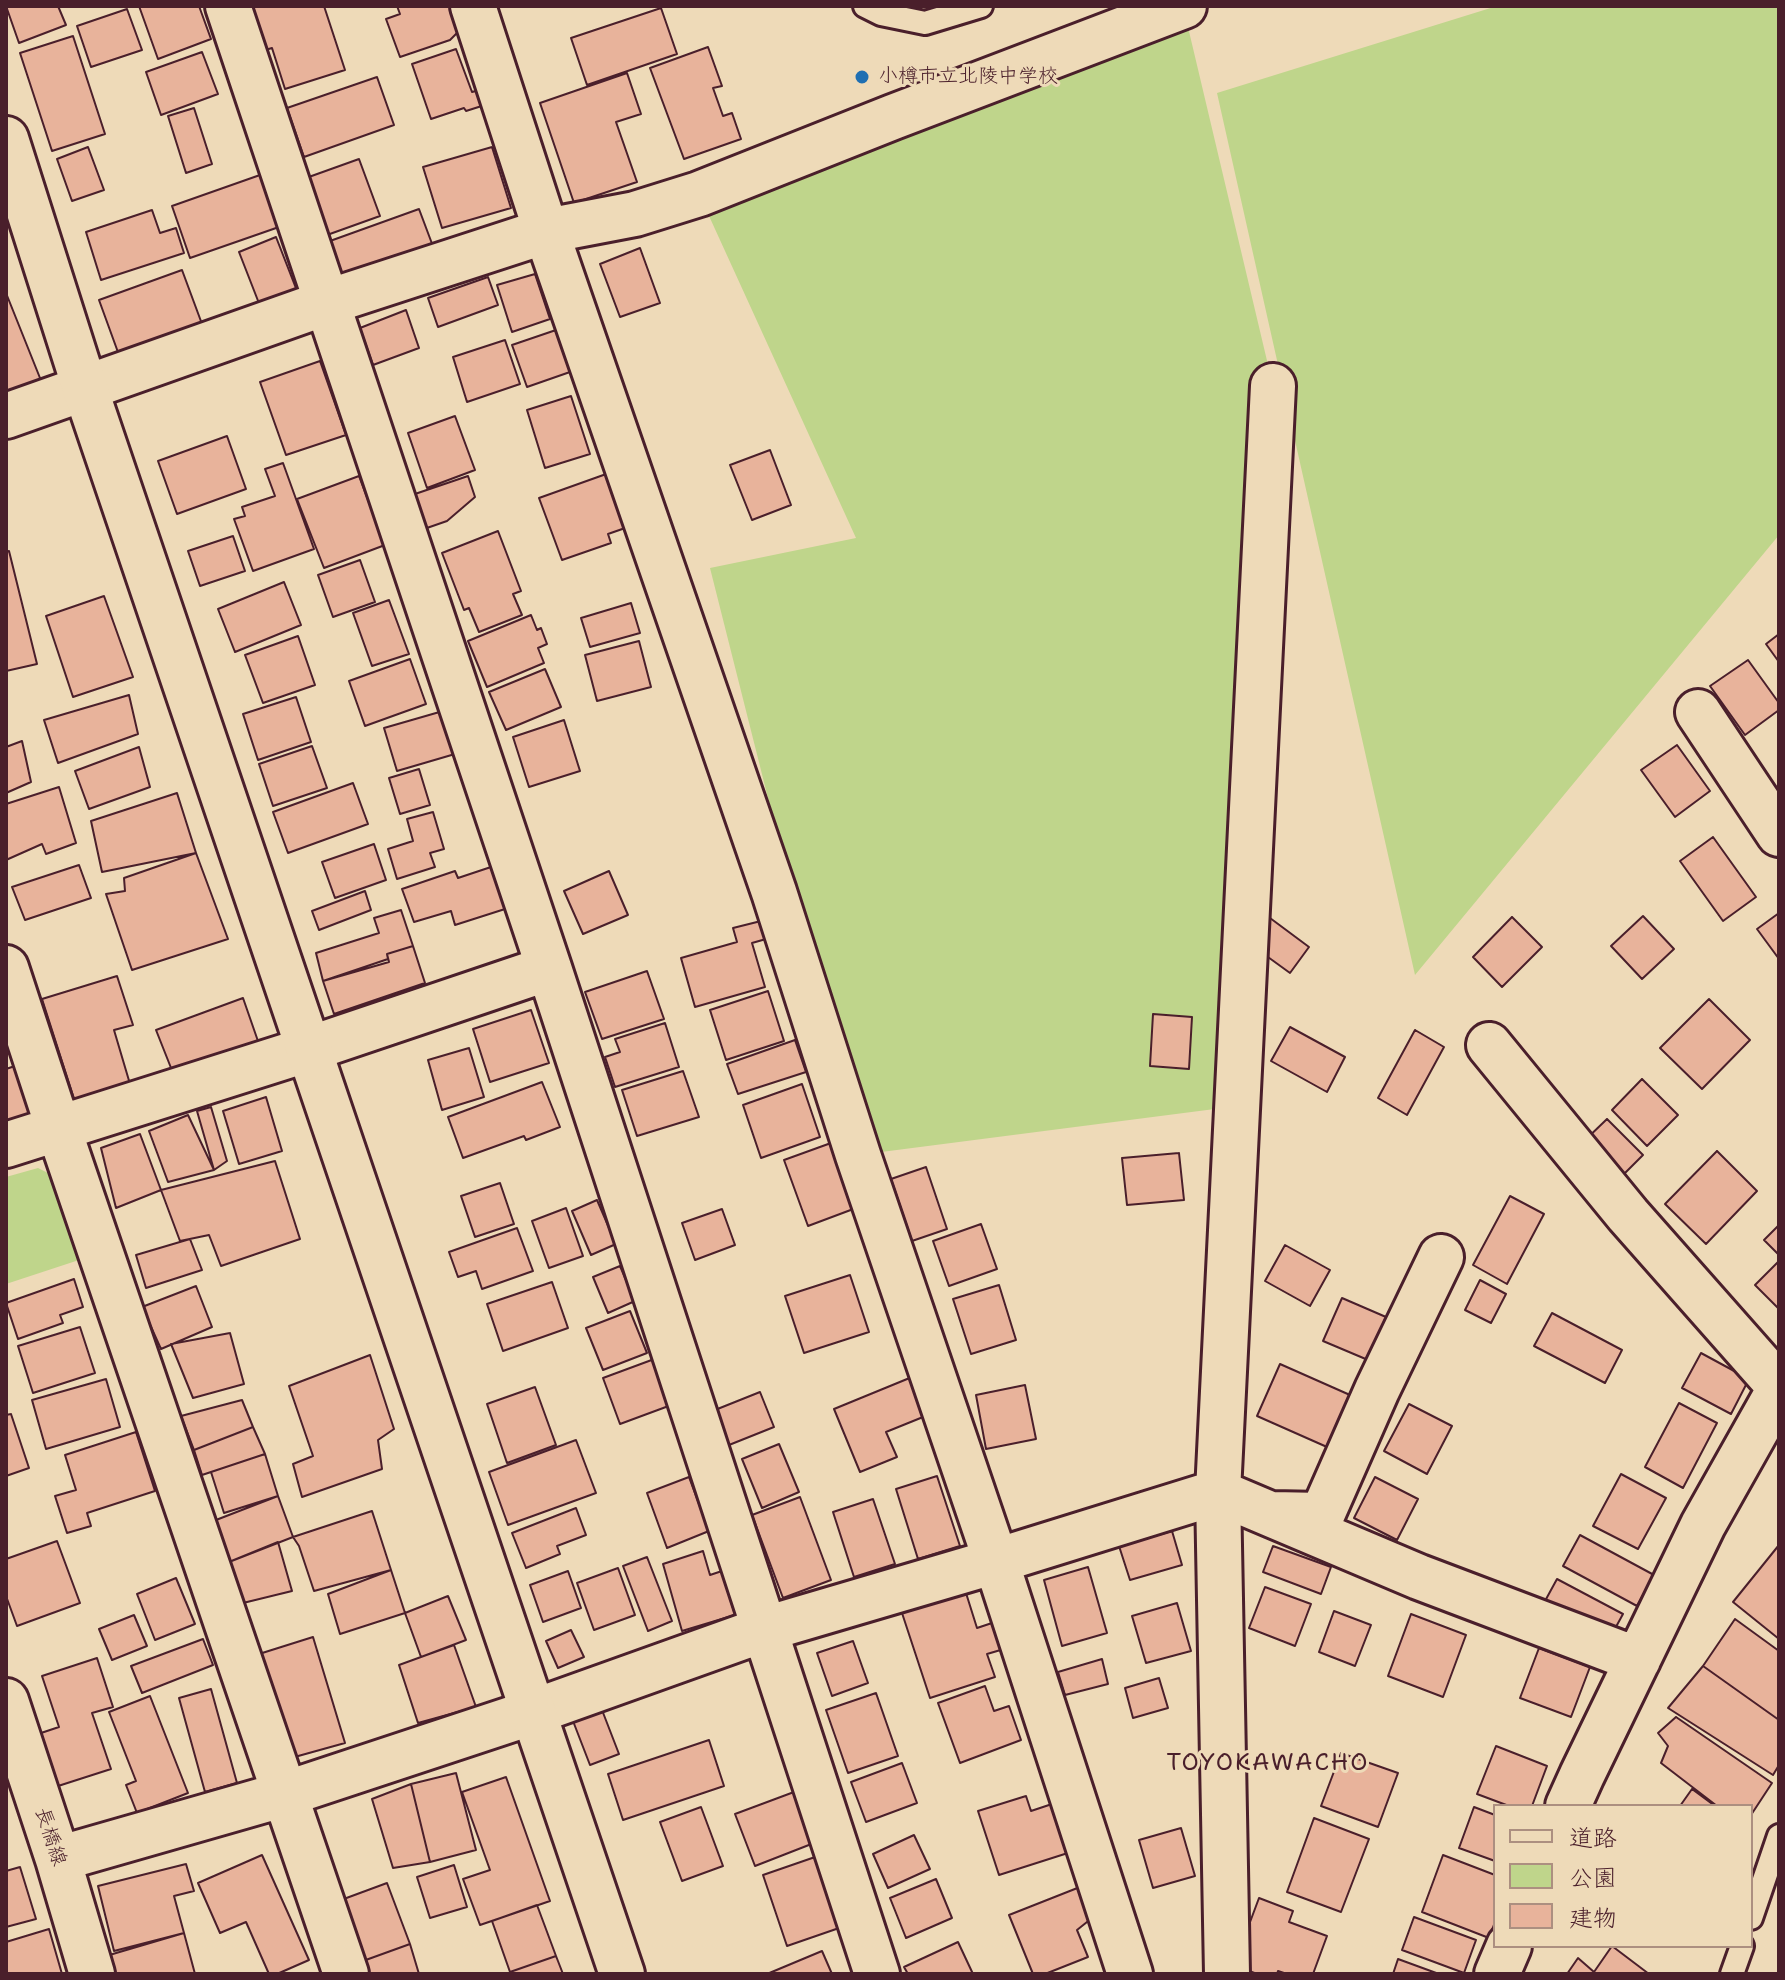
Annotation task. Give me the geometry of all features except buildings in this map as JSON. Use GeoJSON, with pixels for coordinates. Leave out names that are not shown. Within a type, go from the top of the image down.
{"type":"FeatureCollection","features":[{"type":"Feature","properties":{"kind":"street"},"geometry":{"type":"LineString","coordinates":[[228,6],[549,968],[877,1974]]}},
{"type":"Feature","properties":{"kind":"street"},"geometry":{"type":"LineString","coordinates":[[473,6],[546,231],[774,892],[858,1155],[996,1561],[1130,1974]]}},
{"type":"Feature","properties":{"kind":"street"},"geometry":{"type":"LineString","coordinates":[[6,416],[328,302],[546,231],[635,214],[699,194],[1184,6]]}},
{"type":"Feature","properties":{"kind":"street"},"geometry":{"type":"LineString","coordinates":[[6,139],[85,388],[622,1974]]}},
{"type":"Feature","properties":{"kind":"street"},"geometry":{"type":"LineString","coordinates":[[1227,1974],[1218,1492],[1273,386]]}},
{"type":"Feature","properties":{"kind":"street"},"geometry":{"type":"LineString","coordinates":[[1698,712],[1779,834]]}},
{"type":"Feature","properties":{"kind":"street"},"geometry":{"type":"LineString","coordinates":[[6,968],[346,1974]]}},
{"type":"Feature","properties":{"kind":"street"},"geometry":{"type":"LineString","coordinates":[[6,1145],[309,1049],[549,968]]}},
{"type":"Feature","properties":{"kind":"street"},"geometry":{"type":"LineString","coordinates":[[1489,1045],[1628,1215],[1779,1388],[1703,1525],[1569,1804]]}},
{"type":"Feature","properties":{"kind":"street"},"geometry":{"type":"LineString","coordinates":[[1270,1514],[1322,1515],[1377,1390],[1441,1257]]}},
{"type":"Feature","properties":{"kind":"street"},"geometry":{"type":"LineString","coordinates":[[58,1859],[285,1794],[533,1712],[765,1629],[1218,1492],[1419,1577],[1638,1660]]}},
{"type":"Feature","properties":{"kind":"street","name":"長橋線"},"geometry":{"type":"LineString","coordinates":[[6,1701],[92,1974]]}},
{"type":"Feature","properties":{"kind":"street"},"geometry":{"type":"LineString","coordinates":[[1497,1974],[1508,1948]]}},
{"type":"Feature","properties":{"kind":"lane"},"geometry":{"type":"LineString","coordinates":[[865,6],[881,14],[925,23],[981,6]]}},
{"type":"Feature","properties":{"kind":"lane"},"geometry":{"type":"LineString","coordinates":[[1753,1912],[1779,1836]]}},
{"type":"Feature","properties":{"kind":"lane"},"geometry":{"type":"LineString","coordinates":[[1732,1974],[1741,1948]]}},
{"type":"Feature","properties":{"kind":"green space"},"geometry":{"type":"Polygon","coordinates":[[[1183,6],[1273,386],[1238,1106],[858,1155],[710,568],[856,538],[699,194],[1183,6]]]}},
{"type":"Feature","properties":{"kind":"green space"},"geometry":{"type":"Polygon","coordinates":[[[1497,6],[1779,6],[1779,535],[1415,975],[1217,93],[1497,6]]]}},
{"type":"Feature","properties":{"kind":"green space"},"geometry":{"type":"Polygon","coordinates":[[[38,1168],[50,1174],[79,1260],[6,1284],[6,1177],[38,1168]]]}},
{"type":"Feature","properties":{"kind":"place","name":"小樽市立北陵中学校"},"geometry":{"type":"Point","coordinates":[862,77]}},
{"type":"Feature","properties":{"kind":"district","name":"TOYOKAWACHO"},"geometry":{"type":"Point","coordinates":[1268,1764]}}]}
